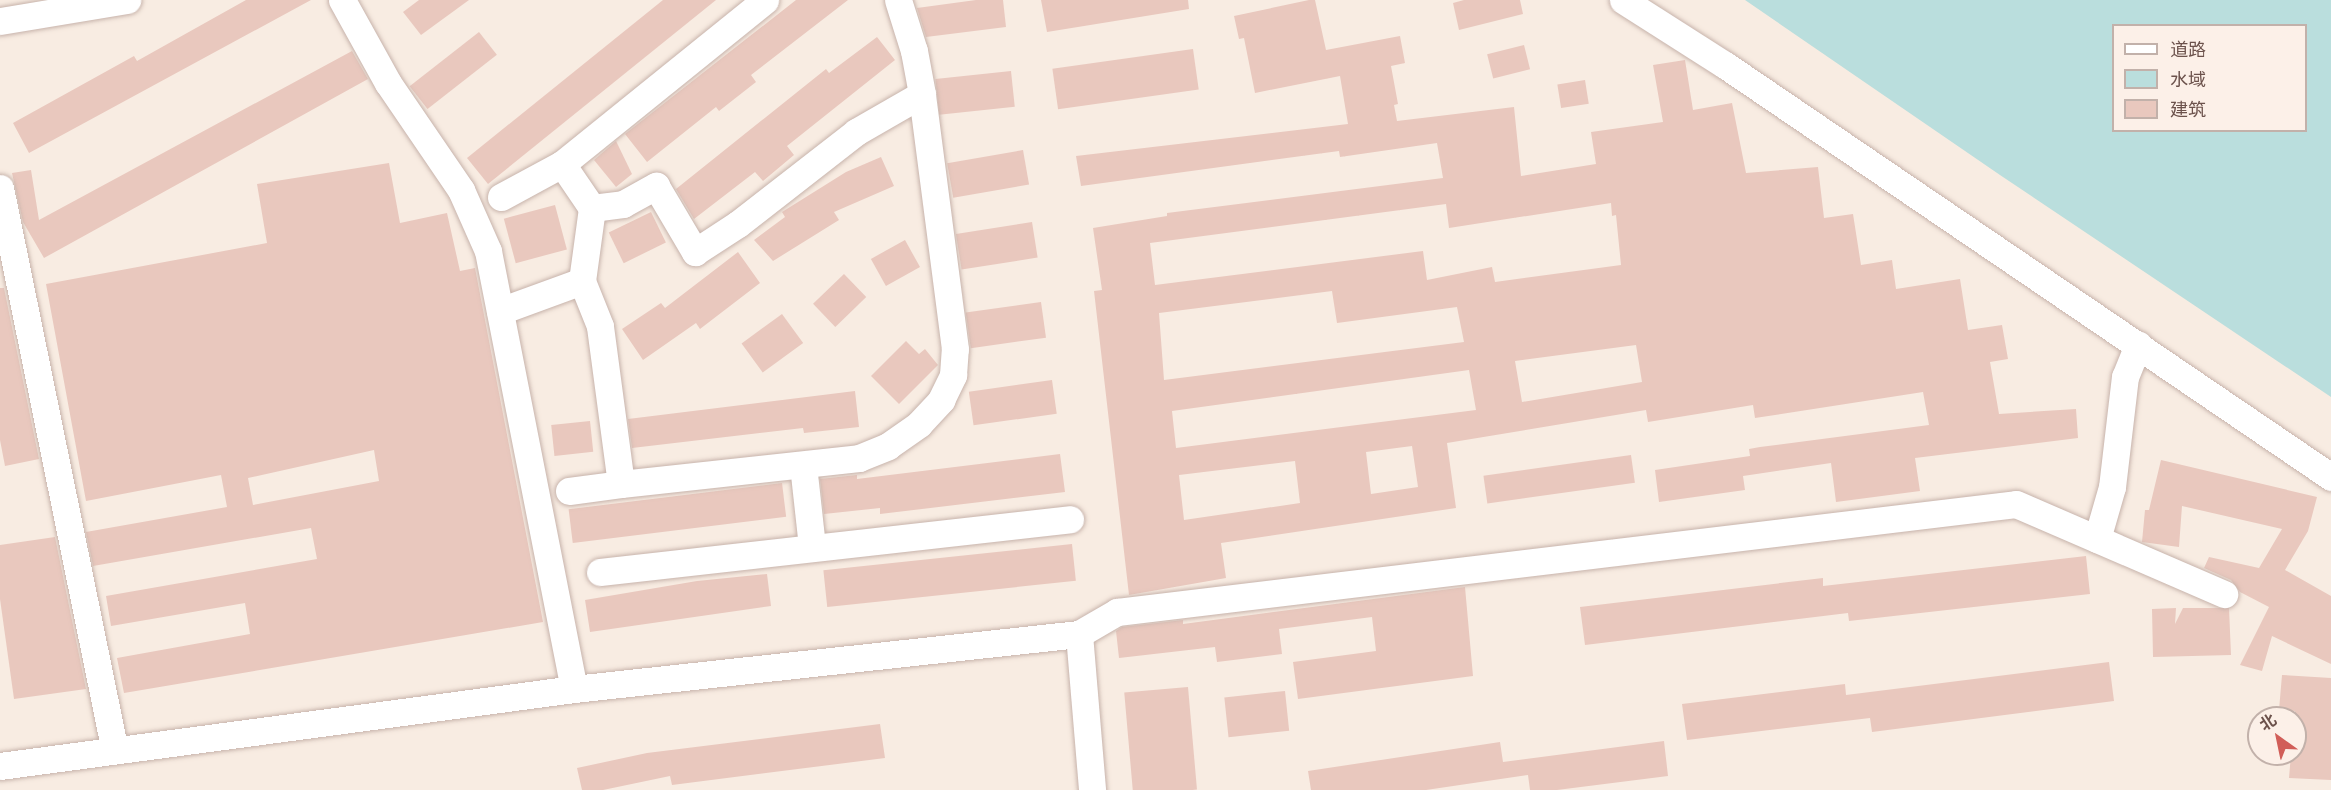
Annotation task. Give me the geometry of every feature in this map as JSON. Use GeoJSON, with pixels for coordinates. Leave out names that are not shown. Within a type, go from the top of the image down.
{"type":"FeatureCollection","features":[{"type":"Feature","properties":{"kind":"street"},"geometry":{"type":"LineString","coordinates":[[0,21],[127,0]]}},
{"type":"Feature","properties":{"kind":"street"},"geometry":{"type":"LineString","coordinates":[[342,0],[388,83],[461,190],[488,251],[574,689]]}},
{"type":"Feature","properties":{"kind":"street"},"geometry":{"type":"LineString","coordinates":[[501,197],[562,164],[765,0]]}},
{"type":"Feature","properties":{"kind":"street"},"geometry":{"type":"LineString","coordinates":[[569,491],[859,458],[888,446],[919,423],[941,400],[953,375],[955,349],[914,51],[898,0]]}},
{"type":"Feature","properties":{"kind":"street"},"geometry":{"type":"LineString","coordinates":[[1623,0],[1725,65],[2331,477]]}},
{"type":"Feature","properties":{"kind":"street"},"geometry":{"type":"LineString","coordinates":[[592,208],[623,204],[656,186],[695,252],[856,132],[921,94]]}},
{"type":"Feature","properties":{"kind":"street"},"geometry":{"type":"LineString","coordinates":[[562,164],[592,208],[582,281],[600,326],[621,484]]}},
{"type":"Feature","properties":{"kind":"street"},"geometry":{"type":"LineString","coordinates":[[0,188],[114,747]]}},
{"type":"Feature","properties":{"kind":"street"},"geometry":{"type":"LineString","coordinates":[[500,311],[582,281]]}},
{"type":"Feature","properties":{"kind":"street"},"geometry":{"type":"LineString","coordinates":[[2097,539],[2112,487],[2126,376],[2138,345]]}},
{"type":"Feature","properties":{"kind":"street"},"geometry":{"type":"LineString","coordinates":[[803,465],[812,546]]}},
{"type":"Feature","properties":{"kind":"street"},"geometry":{"type":"LineString","coordinates":[[0,765],[114,747],[574,689],[1079,634],[1117,612],[2016,504],[2224,594]]}},
{"type":"Feature","properties":{"kind":"street"},"geometry":{"type":"LineString","coordinates":[[600,572],[812,546],[1070,519]]}},
{"type":"Feature","properties":{"kind":"street"},"geometry":{"type":"LineString","coordinates":[[1079,634],[1092,790]]}},
{"type":"Feature","properties":{"kind":"water"},"geometry":{"type":"Polygon","coordinates":[[[1745,0],[2331,0],[2331,397],[2000,175],[1745,0]]]}},
{"type":"Feature","properties":{"kind":"building"},"geometry":{"type":"Polygon","coordinates":[[[246,0],[311,0],[29,153],[13,123],[134,56],[137,61],[246,0]]]}},
{"type":"Feature","properties":{"kind":"building"},"geometry":{"type":"Polygon","coordinates":[[[419,0],[469,0],[421,35],[403,12],[419,0]]]}},
{"type":"Feature","properties":{"kind":"building"},"geometry":{"type":"Polygon","coordinates":[[[663,0],[716,0],[488,184],[467,158],[663,0]]]}},
{"type":"Feature","properties":{"kind":"building"},"geometry":{"type":"Polygon","coordinates":[[[796,0],[848,0],[751,75],[756,82],[719,111],[716,107],[647,162],[625,134],[796,0]]]}},
{"type":"Feature","properties":{"kind":"building"},"geometry":{"type":"Polygon","coordinates":[[[976,0],[1003,0],[1006,27],[926,37],[917,8],[976,0]]]}},
{"type":"Feature","properties":{"kind":"building"},"geometry":{"type":"Polygon","coordinates":[[[1041,0],[1188,0],[1189,9],[1047,32],[1041,0]]]}},
{"type":"Feature","properties":{"kind":"building"},"geometry":{"type":"Polygon","coordinates":[[[1315,0],[1326,50],[1400,36],[1405,63],[1391,66],[1398,104],[1394,105],[1397,121],[1514,107],[1521,176],[1596,164],[1591,132],[1663,122],[1653,65],[1685,60],[1693,110],[1732,103],[1746,173],[1818,167],[1824,218],[1853,214],[1861,265],[1892,260],[1896,289],[1960,279],[1968,330],[2002,325],[2008,359],[1990,362],[1999,414],[2076,409],[2078,438],[1915,458],[1920,491],[1836,502],[1831,463],[1743,476],[1745,490],[1659,502],[1655,470],[1750,456],[1749,449],[1760,447],[1929,425],[1923,392],[1755,418],[1753,405],[1648,422],[1646,410],[1447,443],[1456,508],[1221,543],[1226,578],[1129,595],[1094,291],[1102,290],[1093,228],[1167,216],[1167,213],[1443,178],[1437,143],[1340,157],[1339,151],[1081,186],[1076,156],[1348,124],[1340,76],[1255,93],[1244,38],[1239,39],[1234,16],[1315,0]],[[1611,203],[1449,228],[1446,204],[1150,243],[1155,285],[1423,251],[1427,280],[1492,267],[1495,282],[1621,265],[1616,215],[1612,216],[1611,203]],[[1332,291],[1159,313],[1164,380],[1464,342],[1457,307],[1337,323],[1332,291]],[[1636,345],[1515,361],[1522,402],[1642,382],[1636,345]],[[1469,370],[1172,411],[1176,448],[1476,410],[1469,370]],[[1412,446],[1366,452],[1371,494],[1418,487],[1412,446]],[[1295,461],[1179,475],[1184,520],[1300,503],[1295,461]]]}},
{"type":"Feature","properties":{"kind":"building"},"geometry":{"type":"Polygon","coordinates":[[[1464,0],[1520,0],[1523,14],[1459,30],[1453,3],[1464,0]]]}},
{"type":"Feature","properties":{"kind":"building"},"geometry":{"type":"Polygon","coordinates":[[[479,32],[497,55],[428,109],[410,86],[479,32]]]}},
{"type":"Feature","properties":{"kind":"building"},"geometry":{"type":"Polygon","coordinates":[[[877,37],[895,60],[787,146],[794,155],[763,181],[755,172],[694,219],[676,189],[826,69],[829,73],[877,37]]]}},
{"type":"Feature","properties":{"kind":"building"},"geometry":{"type":"Polygon","coordinates":[[[1524,45],[1530,69],[1493,78],[1487,54],[1524,45]]]}},
{"type":"Feature","properties":{"kind":"building"},"geometry":{"type":"Polygon","coordinates":[[[1193,49],[1199,90],[1058,109],[1052,69],[1193,49]]]}},
{"type":"Feature","properties":{"kind":"building"},"geometry":{"type":"Polygon","coordinates":[[[352,51],[368,79],[44,258],[23,222],[12,173],[31,170],[39,220],[352,51]]]}},
{"type":"Feature","properties":{"kind":"building"},"geometry":{"type":"Polygon","coordinates":[[[1011,71],[1015,107],[939,115],[935,79],[1011,71]]]}},
{"type":"Feature","properties":{"kind":"building"},"geometry":{"type":"Polygon","coordinates":[[[1585,80],[1589,104],[1561,108],[1557,84],[1585,80]]]}},
{"type":"Feature","properties":{"kind":"building"},"geometry":{"type":"Polygon","coordinates":[[[616,141],[632,174],[616,187],[594,160],[616,141]]]}},
{"type":"Feature","properties":{"kind":"building"},"geometry":{"type":"Polygon","coordinates":[[[1023,150],[1029,184],[953,198],[947,163],[1023,150]]]}},
{"type":"Feature","properties":{"kind":"building"},"geometry":{"type":"Polygon","coordinates":[[[881,157],[894,186],[834,212],[839,220],[773,261],[754,240],[785,217],[782,212],[846,172],[881,157]]]}},
{"type":"Feature","properties":{"kind":"building"},"geometry":{"type":"Polygon","coordinates":[[[389,163],[400,223],[447,213],[460,271],[475,268],[543,622],[124,693],[117,658],[250,634],[245,603],[111,626],[106,596],[317,559],[311,528],[93,566],[86,532],[227,507],[221,475],[86,501],[46,284],[267,243],[257,184],[389,163]],[[374,450],[248,478],[253,505],[379,481],[374,450]]]}},
{"type":"Feature","properties":{"kind":"building"},"geometry":{"type":"Polygon","coordinates":[[[555,205],[567,249],[516,263],[504,219],[555,205]]]}},
{"type":"Feature","properties":{"kind":"building"},"geometry":{"type":"Polygon","coordinates":[[[651,212],[666,243],[624,263],[609,233],[651,212]]]}},
{"type":"Feature","properties":{"kind":"building"},"geometry":{"type":"Polygon","coordinates":[[[1032,222],[1038,258],[962,270],[956,234],[1032,222]]]}},
{"type":"Feature","properties":{"kind":"building"},"geometry":{"type":"Polygon","coordinates":[[[905,240],[920,267],[886,286],[871,259],[905,240]]]}},
{"type":"Feature","properties":{"kind":"building"},"geometry":{"type":"Polygon","coordinates":[[[738,252],[760,283],[700,329],[696,323],[643,360],[622,329],[661,303],[665,308],[738,252]]]}},
{"type":"Feature","properties":{"kind":"building"},"geometry":{"type":"Polygon","coordinates":[[[844,274],[866,297],[835,327],[813,304],[844,274]]]}},
{"type":"Feature","properties":{"kind":"building"},"geometry":{"type":"Polygon","coordinates":[[[0,288],[4,288],[39,459],[5,466],[0,440],[0,288]]]}},
{"type":"Feature","properties":{"kind":"building"},"geometry":{"type":"Polygon","coordinates":[[[1041,302],[1046,338],[971,348],[966,313],[1041,302]]]}},
{"type":"Feature","properties":{"kind":"building"},"geometry":{"type":"Polygon","coordinates":[[[782,314],[803,343],[763,373],[742,343],[782,314]]]}},
{"type":"Feature","properties":{"kind":"building"},"geometry":{"type":"Polygon","coordinates":[[[906,341],[919,354],[925,349],[938,365],[899,404],[871,376],[906,341]]]}},
{"type":"Feature","properties":{"kind":"building"},"geometry":{"type":"Polygon","coordinates":[[[1052,380],[1057,414],[974,425],[969,392],[1052,380]]]}},
{"type":"Feature","properties":{"kind":"building"},"geometry":{"type":"Polygon","coordinates":[[[855,391],[859,427],[804,433],[803,428],[632,448],[628,419],[855,391]]]}},
{"type":"Feature","properties":{"kind":"building"},"geometry":{"type":"Polygon","coordinates":[[[590,421],[593,452],[554,456],[551,425],[590,421]]]}},
{"type":"Feature","properties":{"kind":"building"},"geometry":{"type":"Polygon","coordinates":[[[1060,454],[1065,492],[880,514],[880,508],[824,514],[820,479],[857,475],[857,479],[1060,454]]]}},
{"type":"Feature","properties":{"kind":"building"},"geometry":{"type":"Polygon","coordinates":[[[1631,455],[1635,483],[1487,503],[1483,476],[1631,455]]]}},
{"type":"Feature","properties":{"kind":"building"},"geometry":{"type":"Polygon","coordinates":[[[2161,460],[2317,497],[2308,531],[2285,570],[2331,596],[2331,664],[2272,636],[2262,671],[2240,665],[2269,607],[2240,592],[2231,580],[2204,568],[2209,557],[2259,568],[2282,529],[2182,506],[2179,547],[2142,542],[2145,510],[2149,510],[2161,460]]]}},
{"type":"Feature","properties":{"kind":"building"},"geometry":{"type":"Polygon","coordinates":[[[782,483],[786,517],[573,543],[569,509],[782,483]]]}},
{"type":"Feature","properties":{"kind":"building"},"geometry":{"type":"Polygon","coordinates":[[[55,537],[86,689],[14,699],[0,599],[0,545],[55,537]]]}},
{"type":"Feature","properties":{"kind":"building"},"geometry":{"type":"Polygon","coordinates":[[[1072,544],[1076,581],[827,607],[823,570],[1072,544]]]}},
{"type":"Feature","properties":{"kind":"building"},"geometry":{"type":"Polygon","coordinates":[[[2086,556],[2090,594],[1849,621],[1848,613],[1585,645],[1580,607],[1823,578],[1823,586],[2086,556]]]}},
{"type":"Feature","properties":{"kind":"building"},"geometry":{"type":"Polygon","coordinates":[[[767,574],[771,606],[590,632],[585,600],[697,581],[767,574]]]}},
{"type":"Feature","properties":{"kind":"building"},"geometry":{"type":"Polygon","coordinates":[[[1465,587],[1473,676],[1298,699],[1293,662],[1376,651],[1372,617],[1279,629],[1282,654],[1217,662],[1215,647],[1119,658],[1116,631],[1122,627],[1183,620],[1183,624],[1465,587]]]}},
{"type":"Feature","properties":{"kind":"building"},"geometry":{"type":"Polygon","coordinates":[[[2176,608],[2175,624],[2183,608],[2229,608],[2231,655],[2153,657],[2152,609],[2176,608]]]}},
{"type":"Feature","properties":{"kind":"building"},"geometry":{"type":"Polygon","coordinates":[[[2109,662],[2114,701],[1872,732],[1870,718],[1687,740],[1682,704],[1845,684],[1846,695],[2109,662]]]}},
{"type":"Feature","properties":{"kind":"building"},"geometry":{"type":"Polygon","coordinates":[[[2282,675],[2331,678],[2331,780],[2289,778],[2290,766],[2307,766],[2307,706],[2279,706],[2282,675]]]}},
{"type":"Feature","properties":{"kind":"building"},"geometry":{"type":"Polygon","coordinates":[[[1188,687],[1197,790],[1133,790],[1124,693],[1188,687]]]}},
{"type":"Feature","properties":{"kind":"building"},"geometry":{"type":"Polygon","coordinates":[[[1285,691],[1289,731],[1229,737],[1224,697],[1285,691]]]}},
{"type":"Feature","properties":{"kind":"building"},"geometry":{"type":"Polygon","coordinates":[[[880,724],[885,758],[672,785],[670,776],[603,790],[582,790],[577,768],[647,753],[880,724]]]}},
{"type":"Feature","properties":{"kind":"building"},"geometry":{"type":"Polygon","coordinates":[[[1664,741],[1668,776],[1557,790],[1530,790],[1528,775],[1426,790],[1311,790],[1308,771],[1500,742],[1503,762],[1664,741]]]}}]}
